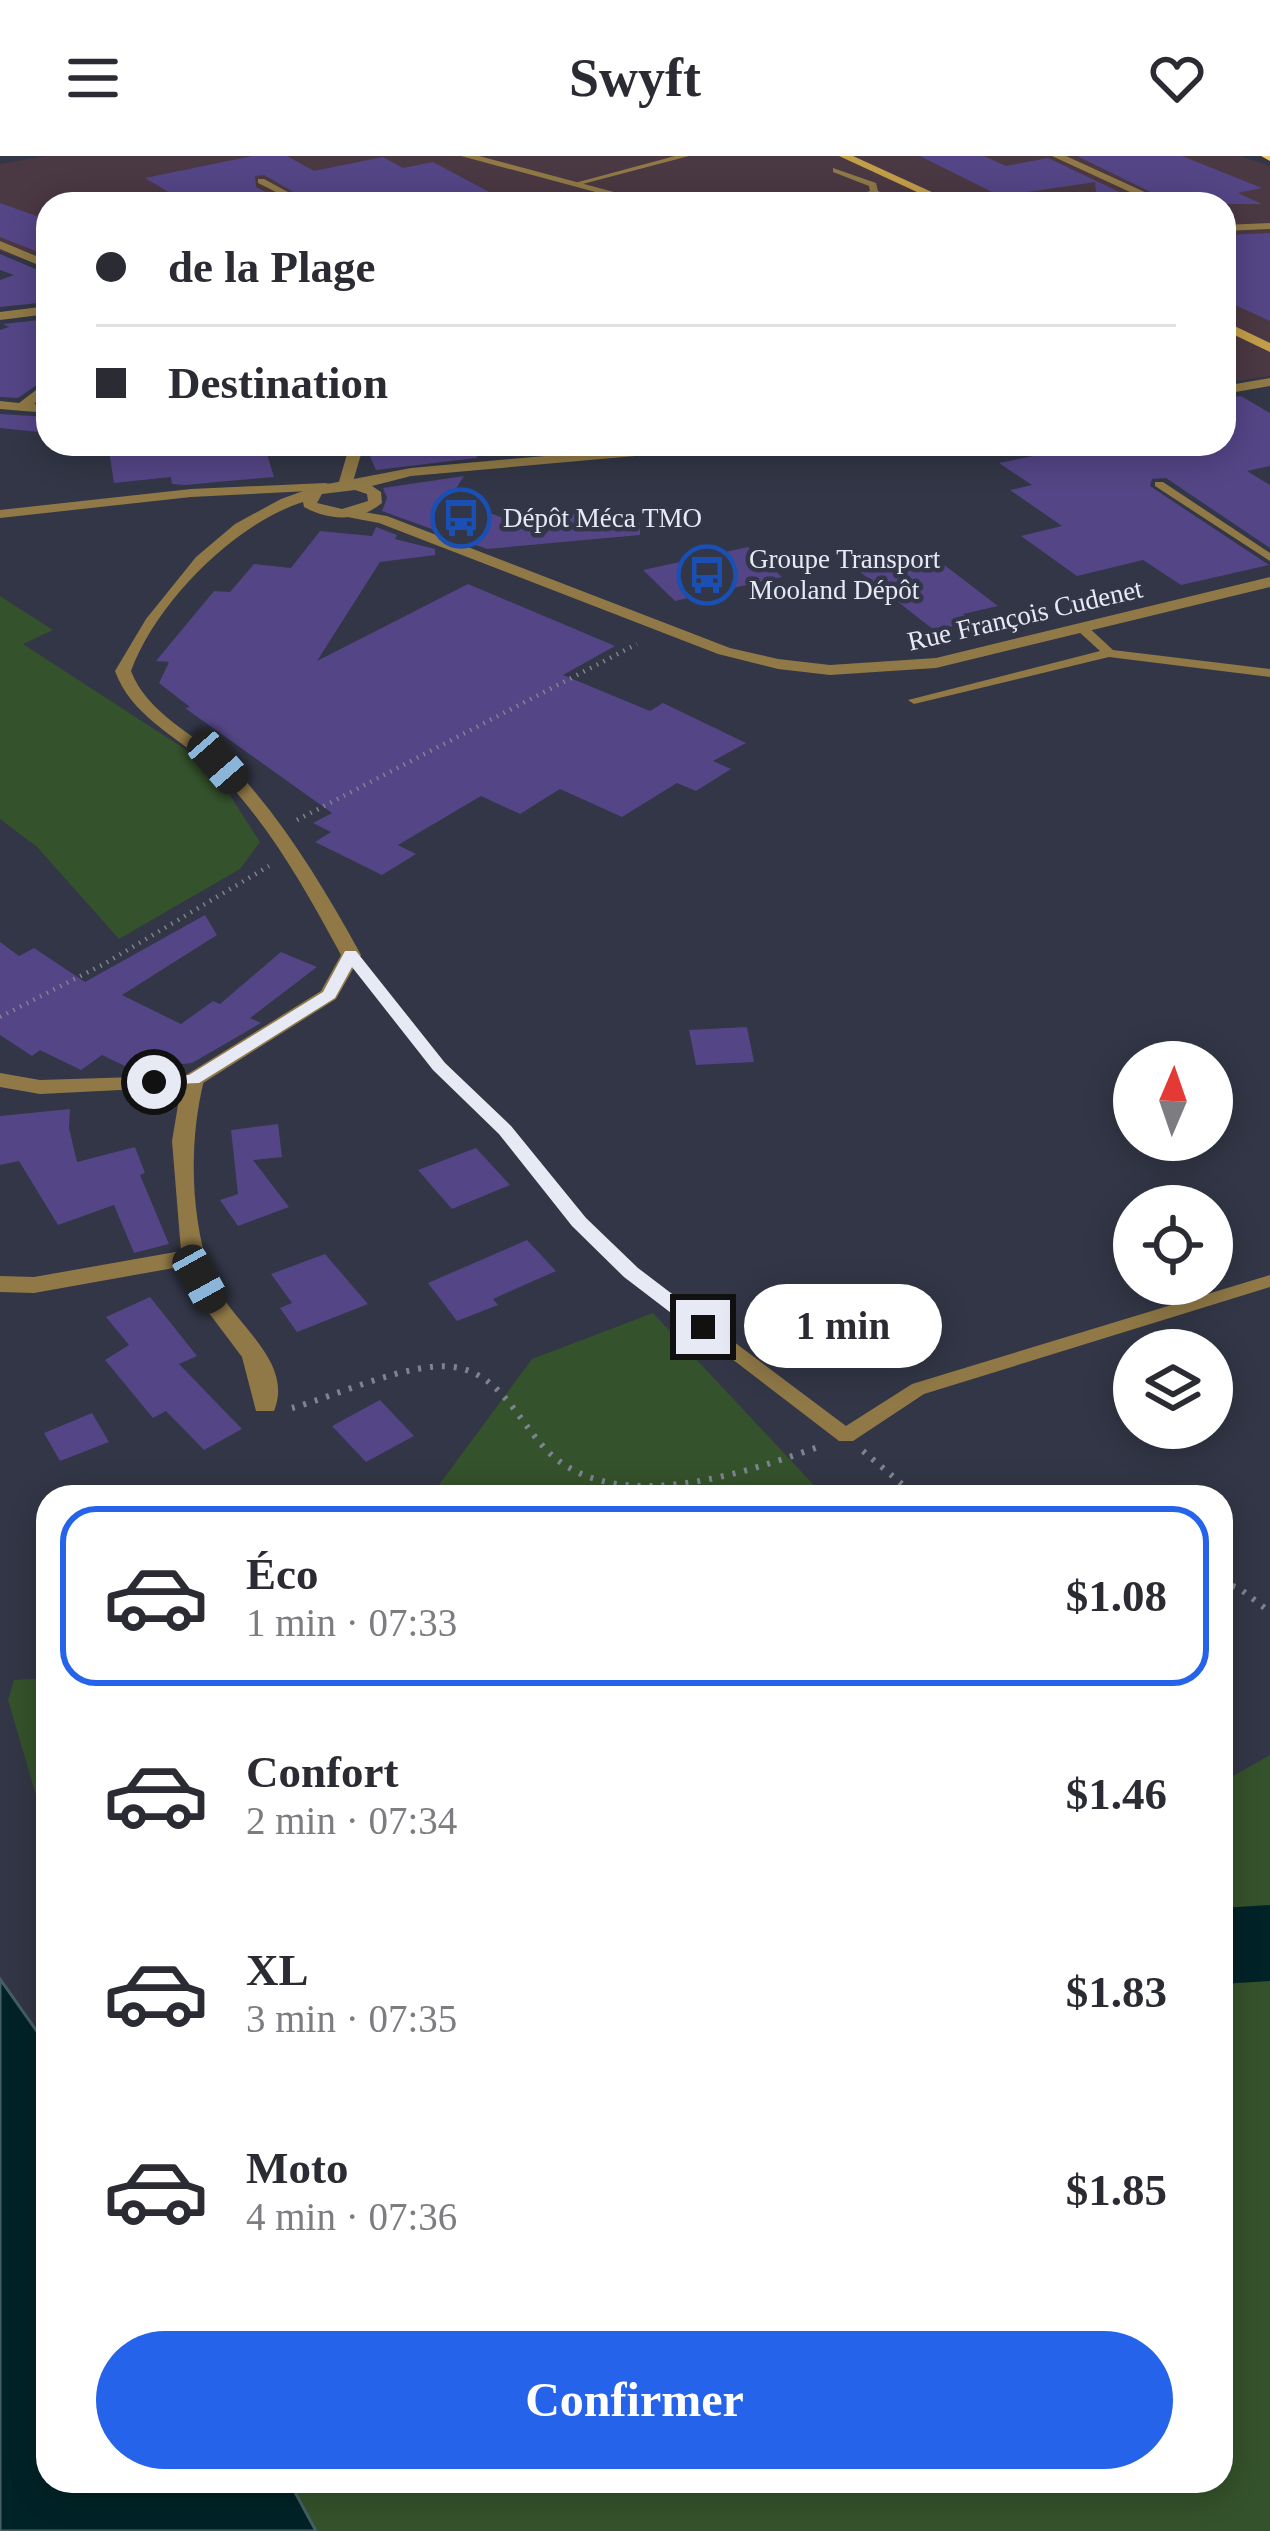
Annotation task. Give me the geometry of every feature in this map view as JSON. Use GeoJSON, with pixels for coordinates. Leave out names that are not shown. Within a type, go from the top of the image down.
{"type":"FeatureCollection","features":[{"type":"Feature","properties":{"kind":"main road"},"geometry":{"type":"LineString","coordinates":[[844,156],[925,192]]}},
{"type":"Feature","properties":{"kind":"main road"},"geometry":{"type":"LineString","coordinates":[[1236,330],[1270,346]]}},
{"type":"Feature","properties":{"kind":"street"},"geometry":{"type":"LineString","coordinates":[[466,156],[606,192]]}},
{"type":"Feature","properties":{"kind":"street"},"geometry":{"type":"LineString","coordinates":[[1057,156],[1139,192]]}},
{"type":"Feature","properties":{"kind":"street"},"geometry":{"type":"LineString","coordinates":[[0,245],[36,260]]}},
{"type":"Feature","properties":{"kind":"street"},"geometry":{"type":"LineString","coordinates":[[3,314],[36,311]]}},
{"type":"Feature","properties":{"kind":"street"},"geometry":{"type":"LineString","coordinates":[[1236,388],[1270,382]]}},
{"type":"Feature","properties":{"kind":"street"},"geometry":{"type":"LineString","coordinates":[[22,406],[36,395]]}},
{"type":"Feature","properties":{"kind":"street"},"geometry":{"type":"LineString","coordinates":[[0,405],[36,408]]}},
{"type":"Feature","properties":{"kind":"street"},"geometry":{"type":"LineString","coordinates":[[351,485],[355,456]]}},
{"type":"Feature","properties":{"kind":"street"},"geometry":{"type":"LineString","coordinates":[[517,462],[521,456]]}},
{"type":"Feature","properties":{"kind":"street"},"geometry":{"type":"LineString","coordinates":[[0,514],[191,493],[318,491],[390,475],[574,456]]}},
{"type":"Feature","properties":{"kind":"street"},"geometry":{"type":"LineString","coordinates":[[351,485],[377,505],[399,481],[444,471]]}},
{"type":"Feature","properties":{"kind":"street"},"geometry":{"type":"LineString","coordinates":[[318,491],[309,504],[322,512]]}},
{"type":"Feature","properties":{"kind":"street"},"geometry":{"type":"LineString","coordinates":[[0,1080],[40,1087],[193,1080],[329,994],[351,955],[322,901],[218,762],[139,699],[123,671],[177,588],[230,533],[265,510],[318,491]]}},
{"type":"Feature","properties":{"kind":"street","name":"Rue François Cudenet"},"geometry":{"type":"LineString","coordinates":[[230,533],[276,518],[347,513],[377,505],[666,629],[770,665],[845,672],[936,663],[1270,582]]}},
{"type":"Feature","properties":{"kind":"street"},"geometry":{"type":"LineString","coordinates":[[193,1080],[183,1125],[193,1257],[212,1300],[254,1352],[264,1372],[265,1405]]}},
{"type":"Feature","properties":{"kind":"street"},"geometry":{"type":"LineString","coordinates":[[0,1284],[34,1285],[193,1257]]}},
{"type":"Feature","properties":{"kind":"lane"},"geometry":{"type":"LineString","coordinates":[[575,184],[685,156]]}},
{"type":"Feature","properties":{"kind":"lane"},"geometry":{"type":"LineString","coordinates":[[836,170],[873,185],[874,192]]}},
{"type":"Feature","properties":{"kind":"lane"},"geometry":{"type":"LineString","coordinates":[[261,181],[283,192]]}},
{"type":"Feature","properties":{"kind":"lane"},"geometry":{"type":"LineString","coordinates":[[1236,227],[1270,226]]}},
{"type":"Feature","properties":{"kind":"lane"},"geometry":{"type":"LineString","coordinates":[[1159,484],[1270,558]]}},
{"type":"Feature","properties":{"kind":"lane"},"geometry":{"type":"LineString","coordinates":[[1082,628],[1109,653]]}},
{"type":"Feature","properties":{"kind":"lane"},"geometry":{"type":"LineString","coordinates":[[914,700],[1109,653],[1270,673]]}},
{"type":"Feature","properties":{"kind":"lane"},"geometry":{"type":"LineString","coordinates":[[351,955],[439,1066],[505,1130],[579,1222],[618,1260],[847,1436],[918,1389],[1270,1281]]}},
{"type":"Feature","properties":{"kind":"path"},"geometry":{"type":"LineString","coordinates":[[272,832],[666,629]]}},
{"type":"Feature","properties":{"kind":"path"},"geometry":{"type":"LineString","coordinates":[[0,1017],[104,964],[288,854]]}},
{"type":"Feature","properties":{"kind":"path"},"geometry":{"type":"LineString","coordinates":[[265,1405],[292,1408],[446,1364],[476,1370],[558,1462],[599,1481],[705,1481],[757,1471],[847,1436],[903,1485]]}},
{"type":"Feature","properties":{"kind":"path"},"geometry":{"type":"LineString","coordinates":[[1233,1586],[1270,1612]]}},
{"type":"Feature","properties":{"kind":"shaded area"},"geometry":{"type":"Polygon","coordinates":[[[45,156],[1240,156],[1270,166],[1270,376],[1236,381],[1236,192],[36,192],[36,264],[0,251],[0,164],[45,156]]]}},
{"type":"Feature","properties":{"kind":"shaded area"},"geometry":{"type":"Polygon","coordinates":[[[0,1979],[36,2030],[36,2493],[295,2493],[316,2531],[0,2531],[0,1979]]]}},
{"type":"Feature","properties":{"kind":"green space"},"geometry":{"type":"Polygon","coordinates":[[[0,596],[53,630],[23,644],[211,766],[260,842],[240,869],[119,939],[37,847],[0,819],[0,596]]]}},
{"type":"Feature","properties":{"kind":"green space"},"geometry":{"type":"Polygon","coordinates":[[[653,1313],[814,1485],[439,1485],[532,1359],[653,1313]]]}},
{"type":"Feature","properties":{"kind":"green space"},"geometry":{"type":"Polygon","coordinates":[[[36,1679],[36,1795],[8,1700],[14,1680],[36,1679]]]}},
{"type":"Feature","properties":{"kind":"green space"},"geometry":{"type":"Polygon","coordinates":[[[1270,1755],[1270,2531],[316,2531],[295,2493],[1233,2493],[1233,1776],[1270,1755]]]}},
{"type":"Feature","properties":{"kind":"building"},"geometry":{"type":"Polygon","coordinates":[[[252,156],[287,156],[314,171],[383,157],[403,168],[433,162],[489,192],[293,192],[264,175],[255,176],[256,187],[266,192],[168,192],[145,178],[252,156]]]}},
{"type":"Feature","properties":{"kind":"building"},"geometry":{"type":"Polygon","coordinates":[[[920,156],[984,156],[1006,166],[1048,158],[1120,192],[1096,192],[1095,182],[992,192],[920,156]]]}},
{"type":"Feature","properties":{"kind":"building"},"geometry":{"type":"Polygon","coordinates":[[[1077,156],[1182,156],[1262,188],[1238,193],[1262,204],[1236,204],[1236,192],[1150,192],[1077,156]]]}},
{"type":"Feature","properties":{"kind":"building"},"geometry":{"type":"Polygon","coordinates":[[[0,203],[36,216],[36,251],[0,237],[0,203]]]}},
{"type":"Feature","properties":{"kind":"building"},"geometry":{"type":"Polygon","coordinates":[[[1270,233],[1270,321],[1236,305],[1236,234],[1270,233]]]}},
{"type":"Feature","properties":{"kind":"building"},"geometry":{"type":"Polygon","coordinates":[[[0,254],[36,269],[36,303],[0,307],[0,280],[14,275],[0,270],[0,254]]]}},
{"type":"Feature","properties":{"kind":"building"},"geometry":{"type":"Polygon","coordinates":[[[36,320],[36,385],[18,398],[0,397],[0,330],[9,327],[3,324],[36,320]]]}},
{"type":"Feature","properties":{"kind":"building"},"geometry":{"type":"Polygon","coordinates":[[[1236,397],[1270,413],[1270,466],[1247,471],[1270,485],[1270,548],[1166,478],[1152,479],[1150,486],[1269,565],[1181,585],[1143,560],[1077,576],[1021,536],[1062,526],[1010,490],[1032,485],[999,463],[1034,456],[1236,456],[1236,397]]]}},
{"type":"Feature","properties":{"kind":"building"},"geometry":{"type":"Polygon","coordinates":[[[0,414],[36,416],[36,432],[0,428],[0,414]]]}},
{"type":"Feature","properties":{"kind":"building"},"geometry":{"type":"Polygon","coordinates":[[[110,456],[268,456],[274,477],[185,485],[172,484],[171,477],[114,483],[110,456]]]}},
{"type":"Feature","properties":{"kind":"building"},"geometry":{"type":"Polygon","coordinates":[[[370,456],[477,456],[476,458],[376,470],[370,456]]]}},
{"type":"Feature","properties":{"kind":"building"},"geometry":{"type":"Polygon","coordinates":[[[464,476],[450,498],[546,534],[563,512],[640,523],[640,535],[487,549],[382,511],[387,498],[383,488],[464,476]]]}},
{"type":"Feature","properties":{"kind":"building"},"geometry":{"type":"Polygon","coordinates":[[[376,527],[397,535],[395,539],[435,549],[435,555],[380,562],[317,661],[468,584],[615,646],[563,675],[650,711],[663,703],[746,743],[713,761],[731,769],[696,791],[677,783],[622,817],[560,789],[520,814],[481,796],[398,845],[416,854],[382,875],[315,842],[331,832],[313,823],[332,813],[185,708],[190,707],[159,683],[169,662],[156,661],[214,591],[230,592],[254,564],[291,568],[320,531],[372,536],[376,527]]]}},
{"type":"Feature","properties":{"kind":"building"},"geometry":{"type":"Polygon","coordinates":[[[748,547],[782,577],[675,601],[643,570],[748,547]]]}},
{"type":"Feature","properties":{"kind":"building"},"geometry":{"type":"Polygon","coordinates":[[[897,562],[908,571],[943,564],[998,606],[963,614],[972,621],[935,631],[859,571],[897,562]]]}},
{"type":"Feature","properties":{"kind":"building"},"geometry":{"type":"Polygon","coordinates":[[[205,915],[217,935],[122,995],[181,1024],[213,1001],[220,1004],[281,952],[317,967],[250,1018],[261,1023],[192,1063],[131,1069],[102,1055],[81,1070],[40,1050],[32,1056],[0,1035],[0,942],[19,956],[34,948],[85,982],[205,915]]]}},
{"type":"Feature","properties":{"kind":"building"},"geometry":{"type":"Polygon","coordinates":[[[747,1027],[754,1062],[696,1065],[689,1030],[747,1027]]]}},
{"type":"Feature","properties":{"kind":"building"},"geometry":{"type":"Polygon","coordinates":[[[70,1109],[77,1162],[135,1147],[145,1173],[140,1175],[169,1244],[134,1253],[114,1205],[58,1225],[19,1161],[0,1165],[0,1116],[70,1109]]]}},
{"type":"Feature","properties":{"kind":"building"},"geometry":{"type":"Polygon","coordinates":[[[278,1124],[282,1157],[253,1160],[289,1207],[238,1226],[220,1200],[238,1194],[231,1130],[278,1124]]]}},
{"type":"Feature","properties":{"kind":"building"},"geometry":{"type":"Polygon","coordinates":[[[476,1148],[510,1185],[452,1209],[418,1170],[476,1148]]]}},
{"type":"Feature","properties":{"kind":"building"},"geometry":{"type":"Polygon","coordinates":[[[527,1240],[556,1271],[493,1299],[498,1305],[457,1321],[428,1283],[527,1240]]]}},
{"type":"Feature","properties":{"kind":"building"},"geometry":{"type":"Polygon","coordinates":[[[325,1254],[368,1304],[297,1332],[280,1308],[292,1303],[271,1274],[325,1254]]]}},
{"type":"Feature","properties":{"kind":"building"},"geometry":{"type":"Polygon","coordinates":[[[150,1297],[197,1356],[179,1364],[242,1429],[204,1450],[166,1411],[153,1418],[105,1360],[129,1345],[106,1317],[150,1297]]]}},
{"type":"Feature","properties":{"kind":"building"},"geometry":{"type":"Polygon","coordinates":[[[380,1400],[414,1436],[366,1462],[332,1426],[380,1400]]]}},
{"type":"Feature","properties":{"kind":"building"},"geometry":{"type":"Polygon","coordinates":[[[92,1413],[109,1442],[60,1461],[44,1433],[92,1413]]]}},
{"type":"Feature","properties":{"kind":"waterway"},"geometry":{"type":"LineString","coordinates":[[1233,1945],[1270,1943]]}},
{"type":"Feature","properties":{"kind":"place","name":"Dépôt Méca TMO"},"geometry":{"type":"Point","coordinates":[461,518]}},
{"type":"Feature","properties":{"kind":"place","name":"Groupe Transport Mooland Dépôt"},"geometry":{"type":"Point","coordinates":[707,575]}},
{"type":"Feature","properties":{"kind":"route"},"geometry":{"type":"LineString","coordinates":[[154,1082],[193,1080],[329,994],[351,955],[439,1066],[505,1130],[579,1222],[631,1273],[703,1327]]}}]}
